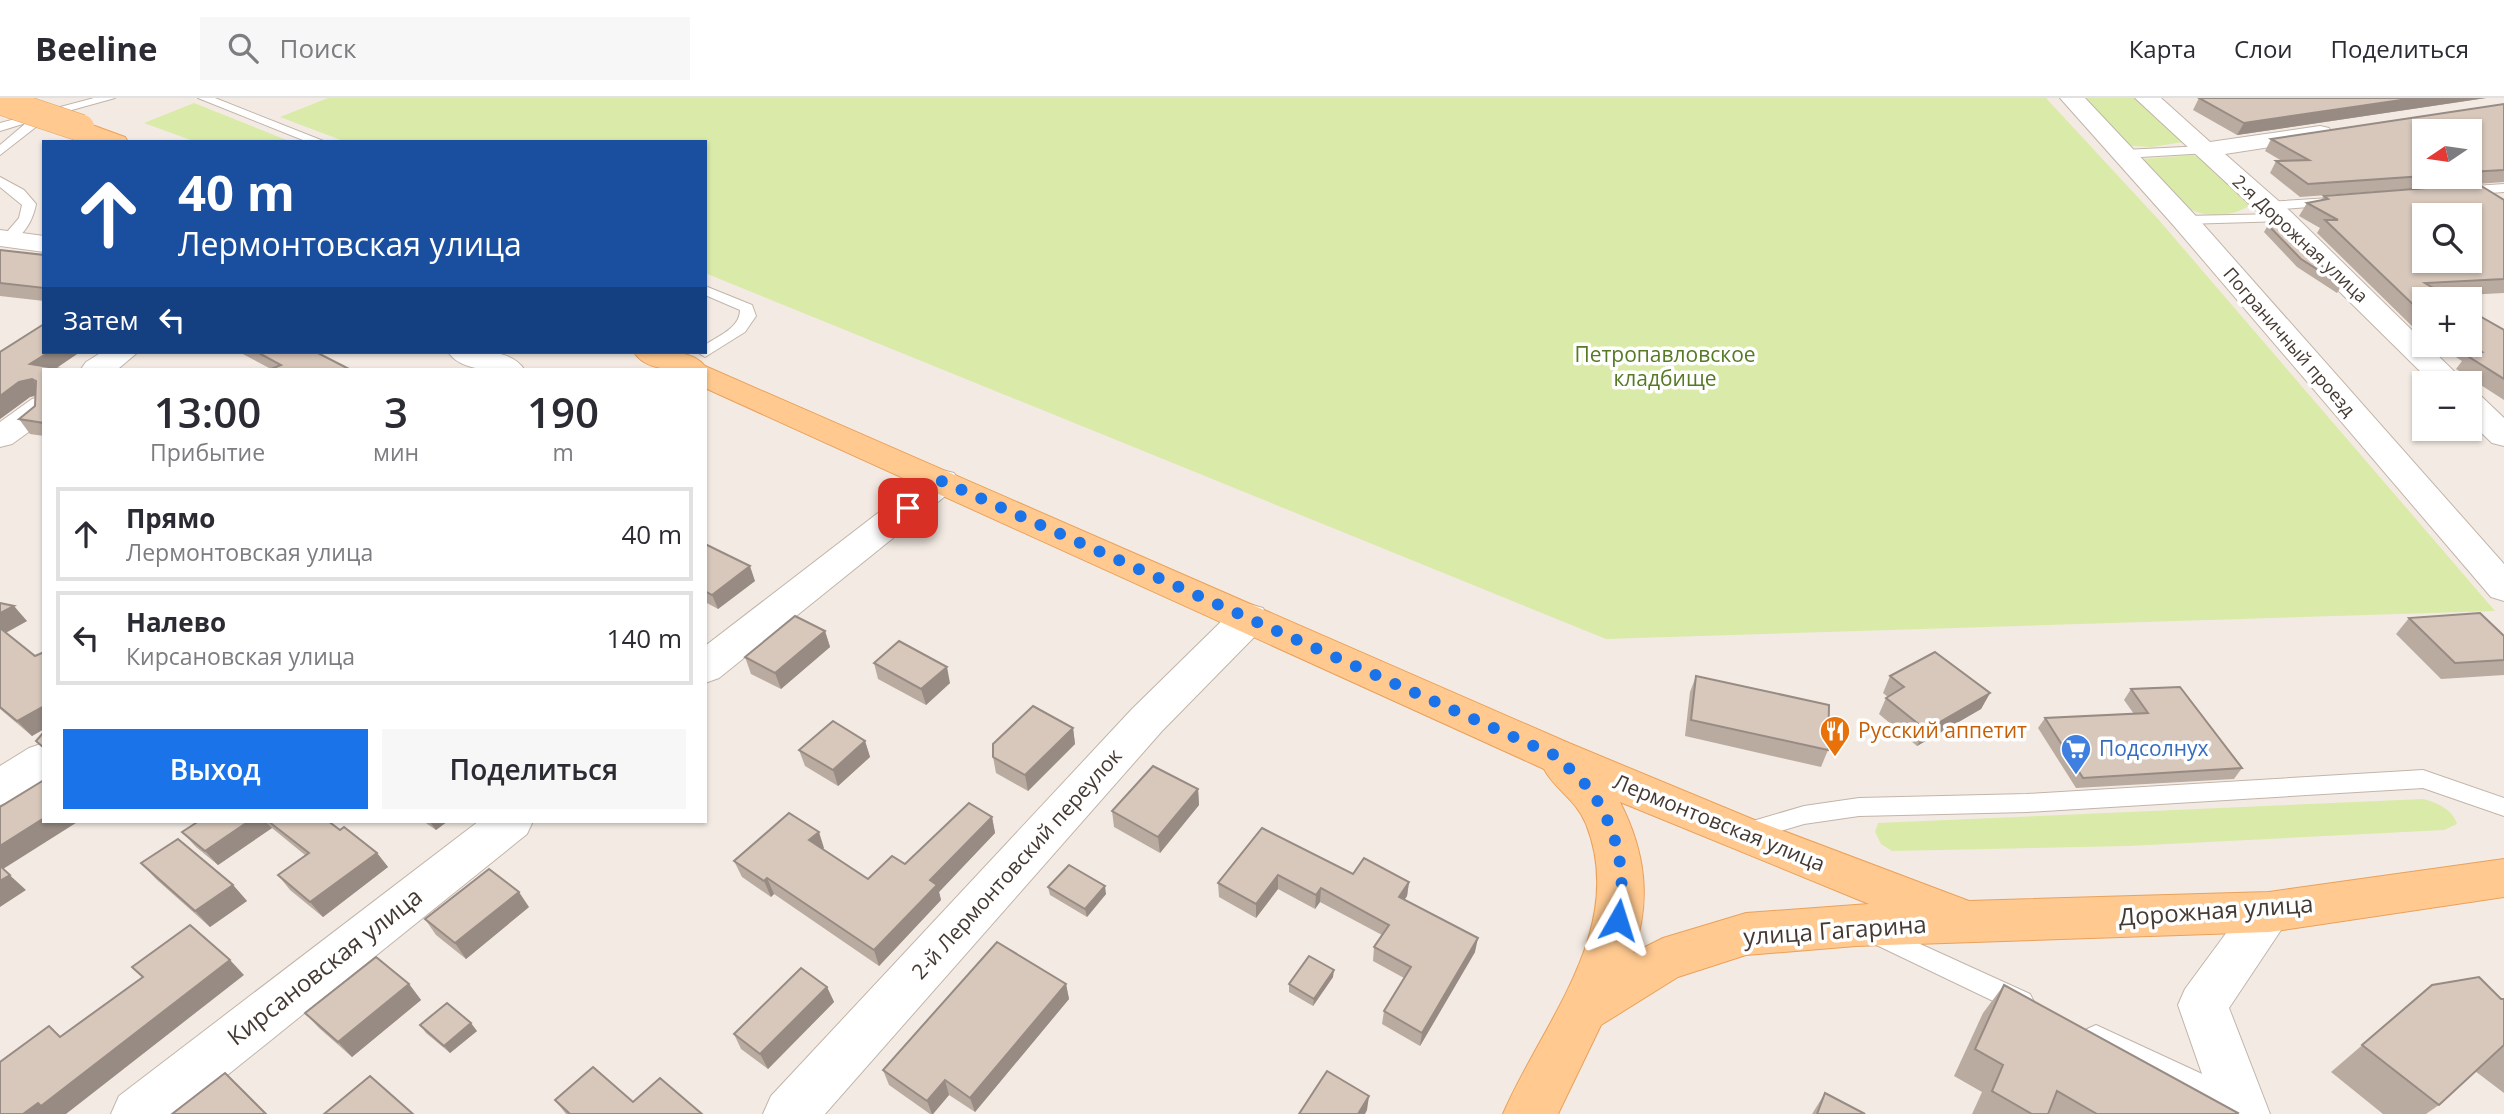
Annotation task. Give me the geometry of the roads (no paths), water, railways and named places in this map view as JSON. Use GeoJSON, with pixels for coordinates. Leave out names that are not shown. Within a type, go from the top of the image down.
{"type":"FeatureCollection","features":[{"type":"Feature","properties":{"kind":"main road"},"geometry":{"type":"LineString","coordinates":[[0,101],[112,140]]}},
{"type":"Feature","properties":{"kind":"main road","name":"Лермонтовская улица"},"geometry":{"type":"LineString","coordinates":[[656,354],[696,365]]}},
{"type":"Feature","properties":{"kind":"main road","name":"Лермонтовская улица"},"geometry":{"type":"LineString","coordinates":[[707,370],[942,481],[1554,755],[1741,834],[1969,922]]}},
{"type":"Feature","properties":{"kind":"main road"},"geometry":{"type":"LineString","coordinates":[[1530,1114],[1583,1009],[1614,939],[1622,901],[1621,864],[1610,826],[1589,789],[1554,755]]}},
{"type":"Feature","properties":{"kind":"main road","name":"Дорожная улица"},"geometry":{"type":"LineString","coordinates":[[1969,922],[2269,912],[2504,878]]}},
{"type":"Feature","properties":{"kind":"main road","name":"улица Гагарина"},"geometry":{"type":"LineString","coordinates":[[1583,1009],[1663,960],[1746,934],[1856,925],[1969,922]]}},
{"type":"Feature","properties":{"kind":"street","name":"Пограничный проезд"},"geometry":{"type":"LineString","coordinates":[[2072,98],[2183,220],[2504,588]]}},
{"type":"Feature","properties":{"kind":"street","name":"2-я Дорожная улица"},"geometry":{"type":"LineString","coordinates":[[2147,98],[2275,212],[2438,371]]}},
{"type":"Feature","properties":{"kind":"street"},"geometry":{"type":"LineString","coordinates":[[2204,150],[2342,130]]}},
{"type":"Feature","properties":{"kind":"street"},"geometry":{"type":"LineString","coordinates":[[3,240],[42,244]]}},
{"type":"Feature","properties":{"kind":"street"},"geometry":{"type":"LineString","coordinates":[[98,368],[119,354]]}},
{"type":"Feature","properties":{"kind":"street"},"geometry":{"type":"LineString","coordinates":[[469,354],[505,368]]}},
{"type":"Feature","properties":{"kind":"street"},"geometry":{"type":"LineString","coordinates":[[0,437],[42,407]]}},
{"type":"Feature","properties":{"kind":"street"},"geometry":{"type":"LineString","coordinates":[[2482,415],[2504,436]]}},
{"type":"Feature","properties":{"kind":"street"},"geometry":{"type":"LineString","coordinates":[[707,666],[942,481]]}},
{"type":"Feature","properties":{"kind":"street","name":"2-й Лермонтовский переулок"},"geometry":{"type":"LineString","coordinates":[[790,1114],[1147,720],[1249,618]]}},
{"type":"Feature","properties":{"kind":"street"},"geometry":{"type":"LineString","coordinates":[[0,788],[42,761]]}},
{"type":"Feature","properties":{"kind":"street","name":"Кирсановская улица"},"geometry":{"type":"LineString","coordinates":[[138,1114],[508,823]]}},
{"type":"Feature","properties":{"kind":"street"},"geometry":{"type":"LineString","coordinates":[[2241,1110],[2203,1005],[2269,912]]}},
{"type":"Feature","properties":{"kind":"lane"},"geometry":{"type":"LineString","coordinates":[[0,127],[109,98]]}},
{"type":"Feature","properties":{"kind":"lane"},"geometry":{"type":"LineString","coordinates":[[216,99],[315,140]]}},
{"type":"Feature","properties":{"kind":"lane"},"geometry":{"type":"LineString","coordinates":[[0,151],[46,113]]}},
{"type":"Feature","properties":{"kind":"lane"},"geometry":{"type":"LineString","coordinates":[[2124,154],[2204,150]]}},
{"type":"Feature","properties":{"kind":"lane"},"geometry":{"type":"LineString","coordinates":[[0,181],[19,193],[29,204],[26,219],[3,240]]}},
{"type":"Feature","properties":{"kind":"lane"},"geometry":{"type":"LineString","coordinates":[[2451,192],[2504,188]]}},
{"type":"Feature","properties":{"kind":"lane"},"geometry":{"type":"LineString","coordinates":[[2183,220],[2275,212],[2346,200]]}},
{"type":"Feature","properties":{"kind":"lane"},"geometry":{"type":"LineString","coordinates":[[696,365],[740,328],[748,316],[747,308],[707,291]]}},
{"type":"Feature","properties":{"kind":"lane"},"geometry":{"type":"LineString","coordinates":[[1741,834],[1804,815],[1860,807],[2027,803],[2423,779],[2504,807]]}},
{"type":"Feature","properties":{"kind":"lane"},"geometry":{"type":"LineString","coordinates":[[1856,925],[2042,1012]]}},
{"type":"Feature","properties":{"kind":"lane"},"geometry":{"type":"LineString","coordinates":[[2079,1030],[2241,1110]]}},
{"type":"Feature","properties":{"kind":"place","name":"Русский аппетит"},"geometry":{"type":"Point","coordinates":[1835,758]}},
{"type":"Feature","properties":{"kind":"place","name":"Подсолнух"},"geometry":{"type":"Point","coordinates":[2076,776]}},
{"type":"Feature","properties":{"kind":"park label","name":"Петропавловское кладбище"},"geometry":{"type":"Point","coordinates":[1665,367]}}]}
